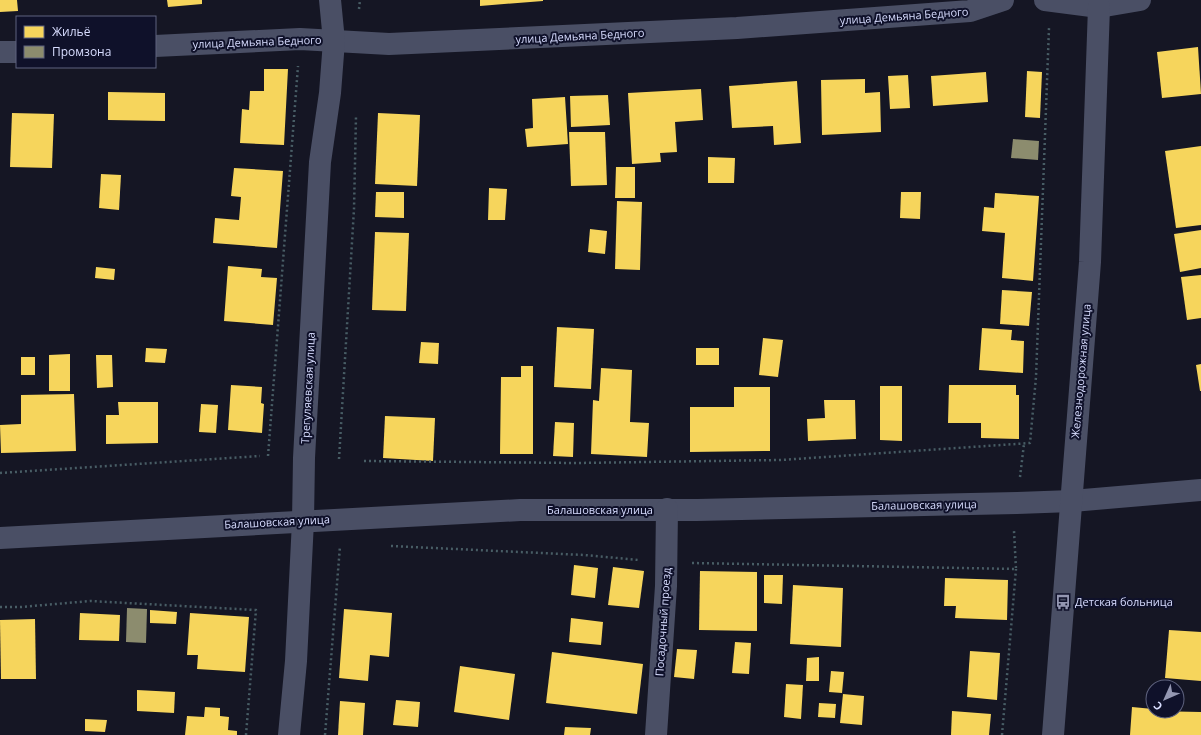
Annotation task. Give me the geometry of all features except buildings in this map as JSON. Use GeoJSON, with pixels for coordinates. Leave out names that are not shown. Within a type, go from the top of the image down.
{"type":"FeatureCollection","features":[{"type":"Feature","properties":{"kind":"street","name":"Трегуляевская улица"},"geometry":{"type":"LineString","coordinates":[[289,735],[296,661],[303,521],[304,458],[320,162],[330,93],[334,41],[330,0]]}},
{"type":"Feature","properties":{"kind":"street","name":"улица Демьяна Бедного"},"geometry":{"type":"LineString","coordinates":[[156,46],[300,39],[397,44],[737,28],[970,11],[1003,0]]}},
{"type":"Feature","properties":{"kind":"street"},"geometry":{"type":"LineString","coordinates":[[1047,1],[1099,7],[1140,0]]}},
{"type":"Feature","properties":{"kind":"street","name":"Железнодорожная улица"},"geometry":{"type":"LineString","coordinates":[[1053,735],[1090,262],[1099,7]]}},
{"type":"Feature","properties":{"kind":"street"},"geometry":{"type":"LineString","coordinates":[[0,52],[16,52]]}},
{"type":"Feature","properties":{"kind":"street","name":"Балашовская улица"},"geometry":{"type":"LineString","coordinates":[[0,538],[520,510],[795,509],[1072,501],[1201,490]]}},
{"type":"Feature","properties":{"kind":"street","name":"Посадочный проезд"},"geometry":{"type":"LineString","coordinates":[[656,735],[667,562],[667,509]]}},
{"type":"Feature","properties":{"kind":"path"},"geometry":{"type":"LineString","coordinates":[[357,43],[360,0]]}},
{"type":"Feature","properties":{"kind":"path"},"geometry":{"type":"LineString","coordinates":[[364,461],[577,463],[781,460],[1030,443],[1036,377],[1049,60],[1047,1]]}},
{"type":"Feature","properties":{"kind":"path"},"geometry":{"type":"LineString","coordinates":[[268,456],[300,39]]}},
{"type":"Feature","properties":{"kind":"path"},"geometry":{"type":"LineString","coordinates":[[340,459],[354,209],[356,114]]}},
{"type":"Feature","properties":{"kind":"path"},"geometry":{"type":"LineString","coordinates":[[0,473],[260,456]]}},
{"type":"Feature","properties":{"kind":"path"},"geometry":{"type":"LineString","coordinates":[[1002,735],[1016,569],[1013,531],[1020,531]]}},
{"type":"Feature","properties":{"kind":"path"},"geometry":{"type":"LineString","coordinates":[[325,735],[341,543]]}},
{"type":"Feature","properties":{"kind":"path"},"geometry":{"type":"LineString","coordinates":[[388,546],[584,555],[667,562],[1016,569]]}},
{"type":"Feature","properties":{"kind":"path"},"geometry":{"type":"LineString","coordinates":[[0,607],[21,607],[90,601],[256,610],[246,735]]}},
{"type":"Feature","properties":{"kind":"place","name":"Детская больница"},"geometry":{"type":"Point","coordinates":[1063,602]}}]}
